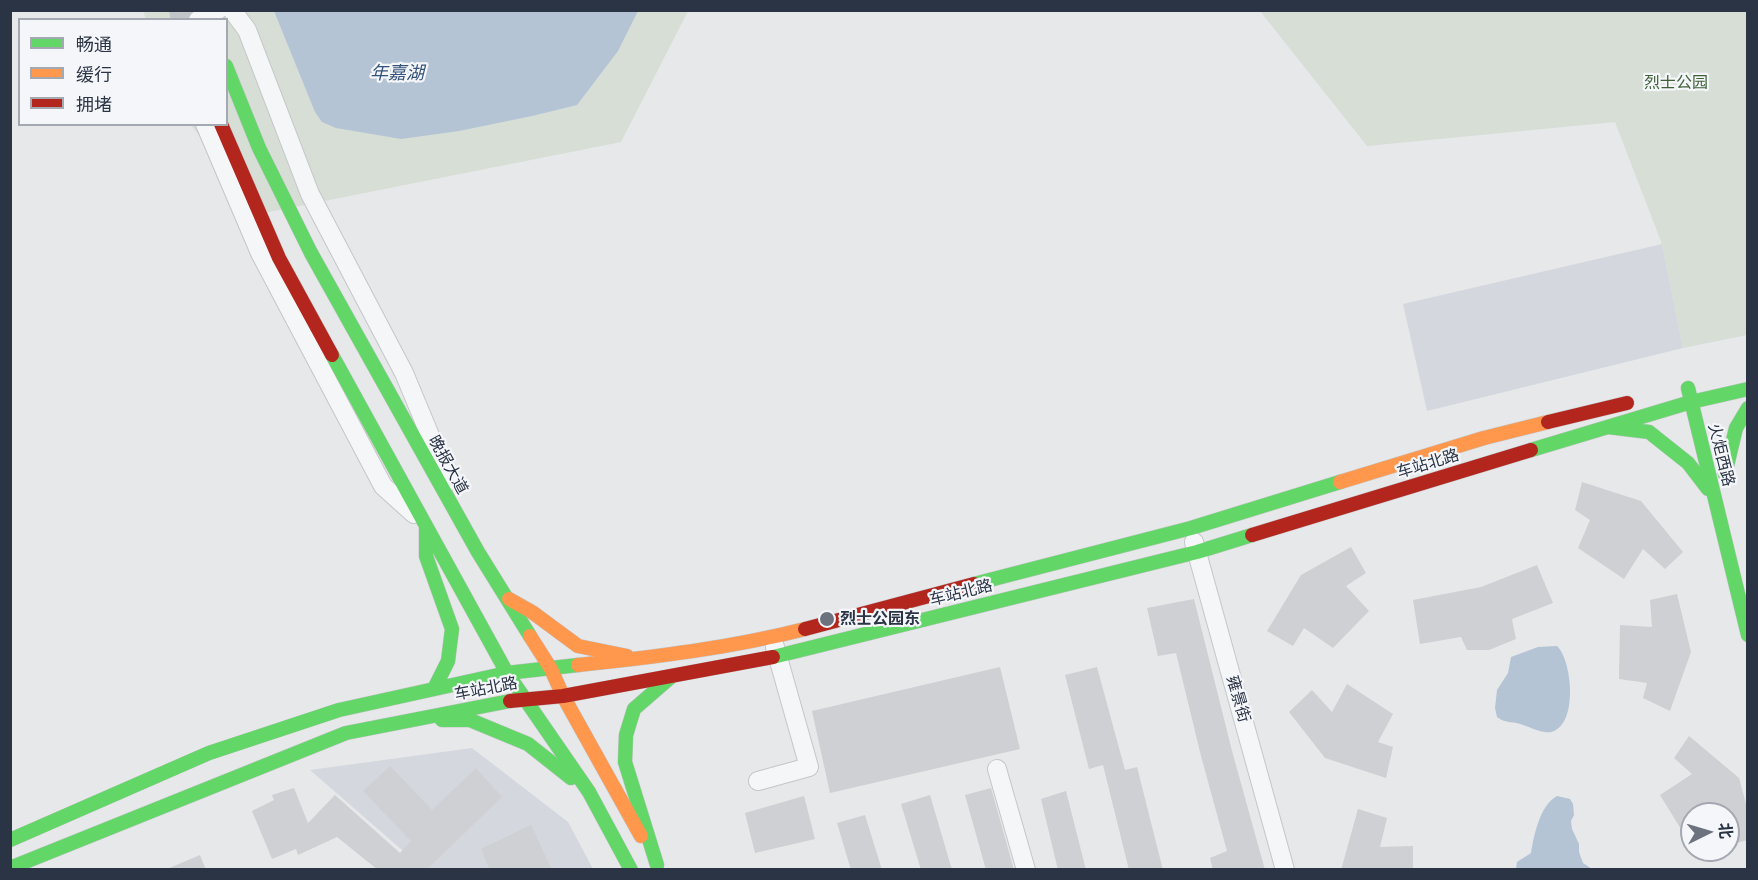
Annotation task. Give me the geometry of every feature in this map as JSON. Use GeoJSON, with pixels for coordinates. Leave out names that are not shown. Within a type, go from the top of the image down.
{"type":"FeatureCollection","features":[{"type":"Feature","properties":{"kind":"main road","name":"晚报大道"},"geometry":{"type":"LineString","coordinates":[[228,71],[259,148],[311,253],[478,552],[551,669],[563,696],[658,867]]}},
{"type":"Feature","properties":{"kind":"main road"},"geometry":{"type":"LineString","coordinates":[[222,126],[279,258],[424,525],[507,673],[589,792],[631,870]]}},
{"type":"Feature","properties":{"kind":"main road"},"geometry":{"type":"LineString","coordinates":[[1689,391],[1707,404],[1748,389]]}},
{"type":"Feature","properties":{"kind":"main road","name":"车站北路"},"geometry":{"type":"LineString","coordinates":[[10,868],[346,734],[524,698],[563,696],[777,656],[1197,552],[1608,427],[1689,391]]}},
{"type":"Feature","properties":{"kind":"main road","name":"火炬西路"},"geometry":{"type":"LineString","coordinates":[[1689,391],[1748,635]]}},
{"type":"Feature","properties":{"kind":"main road","name":"车站北路"},"geometry":{"type":"LineString","coordinates":[[10,840],[209,753],[339,710],[507,673],[638,659],[773,637],[1191,528],[1484,438],[1642,399]]}},
{"type":"Feature","properties":{"kind":"main road","name":"火炬西路"},"geometry":{"type":"LineString","coordinates":[[1717,442],[1726,480],[1736,428],[1748,408]]}},
{"type":"Feature","properties":{"kind":"main road"},"geometry":{"type":"LineString","coordinates":[[1608,427],[1648,432],[1688,463],[1714,496]]}},
{"type":"Feature","properties":{"kind":"main road"},"geometry":{"type":"LineString","coordinates":[[424,525],[426,556],[452,629],[448,661],[434,689]]}},
{"type":"Feature","properties":{"kind":"main road"},"geometry":{"type":"LineString","coordinates":[[505,597],[532,612],[578,646],[638,659]]}},
{"type":"Feature","properties":{"kind":"main road"},"geometry":{"type":"LineString","coordinates":[[658,867],[625,762],[626,735],[634,709],[673,675]]}},
{"type":"Feature","properties":{"kind":"main road"},"geometry":{"type":"LineString","coordinates":[[410,720],[470,720],[528,744],[589,792]]}},
{"type":"Feature","properties":{"kind":"street"},"geometry":{"type":"LineString","coordinates":[[202,18],[218,10]]}},
{"type":"Feature","properties":{"kind":"street"},"geometry":{"type":"LineString","coordinates":[[232,10],[247,30],[310,194],[404,373],[478,552]]}},
{"type":"Feature","properties":{"kind":"street"},"geometry":{"type":"LineString","coordinates":[[206,126],[260,253],[382,486],[424,525]]}},
{"type":"Feature","properties":{"kind":"street","name":"雍景街"},"geometry":{"type":"LineString","coordinates":[[1191,528],[1285,870]]}},
{"type":"Feature","properties":{"kind":"street"},"geometry":{"type":"LineString","coordinates":[[758,781],[810,767],[773,637]]}},
{"type":"Feature","properties":{"kind":"street"},"geometry":{"type":"LineString","coordinates":[[997,769],[1026,870]]}},
{"type":"Feature","properties":{"kind":"shaded area"},"geometry":{"type":"Polygon","coordinates":[[[1662,244],[1683,348],[1427,411],[1403,304],[1662,244]]]}},
{"type":"Feature","properties":{"kind":"shaded area"},"geometry":{"type":"Polygon","coordinates":[[[472,748],[568,822],[593,869],[414,869],[417,863],[310,770],[472,748]]]}},
{"type":"Feature","properties":{"kind":"green space"},"geometry":{"type":"Polygon","coordinates":[[[143,11],[688,11],[621,142],[259,214],[192,126],[228,126],[228,18],[146,18],[143,11]]]}},
{"type":"Feature","properties":{"kind":"green space","name":"烈士公园"},"geometry":{"type":"Polygon","coordinates":[[[1260,11],[1747,11],[1747,335],[1683,348],[1662,244],[1615,122],[1367,146],[1260,11]]]}},
{"type":"Feature","properties":{"kind":"water","name":"年嘉湖"},"geometry":{"type":"Polygon","coordinates":[[[274,11],[638,11],[618,51],[577,105],[459,131],[401,139],[336,128],[322,122],[315,112],[274,11]]]}},
{"type":"Feature","properties":{"kind":"water"},"geometry":{"type":"Polygon","coordinates":[[[1557,646],[1566,664],[1570,690],[1567,715],[1562,725],[1554,731],[1538,731],[1497,717],[1495,708],[1497,690],[1508,673],[1511,657],[1538,647],[1557,646]]]}},
{"type":"Feature","properties":{"kind":"water"},"geometry":{"type":"Polygon","coordinates":[[[1557,796],[1570,799],[1573,804],[1572,829],[1579,844],[1583,863],[1592,869],[1516,869],[1517,862],[1531,853],[1542,813],[1551,800],[1557,796]]]}},
{"type":"Feature","properties":{"kind":"building"},"geometry":{"type":"Polygon","coordinates":[[[1582,482],[1641,501],[1683,552],[1665,569],[1643,549],[1624,579],[1578,548],[1590,520],[1575,510],[1582,482]]]}},
{"type":"Feature","properties":{"kind":"building"},"geometry":{"type":"Polygon","coordinates":[[[1351,547],[1366,573],[1346,586],[1369,611],[1333,648],[1304,628],[1293,646],[1267,631],[1301,575],[1351,547]]]}},
{"type":"Feature","properties":{"kind":"building"},"geometry":{"type":"Polygon","coordinates":[[[1537,565],[1553,603],[1512,619],[1516,639],[1489,650],[1467,650],[1461,637],[1420,644],[1413,600],[1481,587],[1537,565]]]}},
{"type":"Feature","properties":{"kind":"building"},"geometry":{"type":"Polygon","coordinates":[[[1677,594],[1691,652],[1670,711],[1643,698],[1647,683],[1619,679],[1620,625],[1652,627],[1650,600],[1677,594]]]}},
{"type":"Feature","properties":{"kind":"building"},"geometry":{"type":"Polygon","coordinates":[[[1194,599],[1265,870],[1213,870],[1210,858],[1227,851],[1176,653],[1158,656],[1147,608],[1194,599]]]}},
{"type":"Feature","properties":{"kind":"building"},"geometry":{"type":"Polygon","coordinates":[[[1000,667],[1020,749],[830,793],[812,711],[1000,667]]]}},
{"type":"Feature","properties":{"kind":"building"},"geometry":{"type":"Polygon","coordinates":[[[1097,667],[1125,770],[1137,767],[1163,870],[1129,870],[1103,765],[1089,769],[1065,675],[1097,667]]]}},
{"type":"Feature","properties":{"kind":"building"},"geometry":{"type":"Polygon","coordinates":[[[1347,684],[1393,714],[1378,742],[1393,747],[1386,778],[1325,758],[1289,712],[1312,690],[1332,712],[1347,684]]]}},
{"type":"Feature","properties":{"kind":"building"},"geometry":{"type":"Polygon","coordinates":[[[1689,736],[1739,778],[1748,811],[1748,840],[1740,842],[1740,802],[1680,802],[1680,828],[1660,795],[1692,774],[1674,758],[1689,736]]]}},
{"type":"Feature","properties":{"kind":"building"},"geometry":{"type":"Polygon","coordinates":[[[390,766],[432,810],[476,768],[502,797],[426,870],[378,870],[337,837],[298,855],[296,849],[272,859],[252,811],[274,800],[272,795],[294,788],[308,823],[335,795],[400,853],[411,841],[363,791],[390,766]]]}},
{"type":"Feature","properties":{"kind":"building"},"geometry":{"type":"Polygon","coordinates":[[[991,788],[1014,870],[986,870],[965,795],[991,788]]]}},
{"type":"Feature","properties":{"kind":"building"},"geometry":{"type":"Polygon","coordinates":[[[1066,791],[1086,870],[1058,870],[1041,799],[1066,791]]]}},
{"type":"Feature","properties":{"kind":"building"},"geometry":{"type":"Polygon","coordinates":[[[930,795],[952,870],[921,870],[901,804],[930,795]]]}},
{"type":"Feature","properties":{"kind":"building"},"geometry":{"type":"Polygon","coordinates":[[[804,796],[815,839],[755,853],[745,813],[804,796]]]}},
{"type":"Feature","properties":{"kind":"building"},"geometry":{"type":"Polygon","coordinates":[[[1358,809],[1387,818],[1380,847],[1413,846],[1413,870],[1341,870],[1358,809]]]}},
{"type":"Feature","properties":{"kind":"building"},"geometry":{"type":"Polygon","coordinates":[[[865,815],[882,870],[851,870],[837,823],[865,815]]]}},
{"type":"Feature","properties":{"kind":"building"},"geometry":{"type":"Polygon","coordinates":[[[531,825],[552,870],[490,870],[481,849],[531,825]]]}},
{"type":"Feature","properties":{"kind":"building"},"geometry":{"type":"Polygon","coordinates":[[[200,855],[206,870],[167,870],[167,869],[200,855]]]}},
{"type":"Feature","properties":{"kind":"tunnel"},"geometry":{"type":"LineString","coordinates":[[181,10],[183,18]]}},
{"type":"Feature","properties":{"kind":"traffic: fast"},"geometry":{"type":"LineString","coordinates":[[228,71],[259,148],[311,253],[478,552],[530,636]]}},
{"type":"Feature","properties":{"kind":"traffic: fast"},"geometry":{"type":"LineString","coordinates":[[332,355],[507,673],[589,792],[631,870]]}},
{"type":"Feature","properties":{"kind":"traffic: fast"},"geometry":{"type":"LineString","coordinates":[[1688,388],[1748,635]]}},
{"type":"Feature","properties":{"kind":"traffic: fast"},"geometry":{"type":"LineString","coordinates":[[1531,450],[1691,402],[1748,389]]}},
{"type":"Feature","properties":{"kind":"traffic: fast"},"geometry":{"type":"LineString","coordinates":[[1725,474],[1736,428],[1748,408]]}},
{"type":"Feature","properties":{"kind":"traffic: fast"},"geometry":{"type":"LineString","coordinates":[[1608,427],[1649,432],[1688,463],[1708,489]]}},
{"type":"Feature","properties":{"kind":"traffic: fast"},"geometry":{"type":"LineString","coordinates":[[974,584],[1191,528],[1340,482]]}},
{"type":"Feature","properties":{"kind":"traffic: fast"},"geometry":{"type":"LineString","coordinates":[[426,529],[426,556],[452,629],[448,661],[434,689]]}},
{"type":"Feature","properties":{"kind":"traffic: fast"},"geometry":{"type":"LineString","coordinates":[[773,657],[1197,552],[1252,535]]}},
{"type":"Feature","properties":{"kind":"traffic: fast"},"geometry":{"type":"LineString","coordinates":[[10,840],[209,753],[339,710],[507,673],[578,665]]}},
{"type":"Feature","properties":{"kind":"traffic: fast"},"geometry":{"type":"LineString","coordinates":[[657,865],[625,762],[626,735],[634,709],[672,676]]}},
{"type":"Feature","properties":{"kind":"traffic: fast"},"geometry":{"type":"LineString","coordinates":[[10,868],[346,733],[510,701]]}},
{"type":"Feature","properties":{"kind":"traffic: fast"},"geometry":{"type":"LineString","coordinates":[[442,720],[470,720],[528,744],[571,778]]}},
{"type":"Feature","properties":{"kind":"traffic: slow"},"geometry":{"type":"LineString","coordinates":[[1340,482],[1484,438],[1548,422]]}},
{"type":"Feature","properties":{"kind":"traffic: slow"},"geometry":{"type":"LineString","coordinates":[[509,599],[532,612],[578,646],[627,656]]}},
{"type":"Feature","properties":{"kind":"traffic: slow"},"geometry":{"type":"LineString","coordinates":[[578,665],[721,647],[805,629]]}},
{"type":"Feature","properties":{"kind":"traffic: slow"},"geometry":{"type":"LineString","coordinates":[[530,636],[551,669],[563,696],[641,836]]}},
{"type":"Feature","properties":{"kind":"traffic: jam"},"geometry":{"type":"LineString","coordinates":[[222,126],[279,258],[332,355]]}},
{"type":"Feature","properties":{"kind":"traffic: jam"},"geometry":{"type":"LineString","coordinates":[[1548,422],[1627,403]]}},
{"type":"Feature","properties":{"kind":"traffic: jam"},"geometry":{"type":"LineString","coordinates":[[1252,535],[1531,450]]}},
{"type":"Feature","properties":{"kind":"traffic: jam"},"geometry":{"type":"LineString","coordinates":[[805,629],[974,584]]}},
{"type":"Feature","properties":{"kind":"traffic: jam"},"geometry":{"type":"LineString","coordinates":[[510,701],[563,696],[773,657]]}},
{"type":"Feature","properties":{"kind":"place","name":"烈士公园东"},"geometry":{"type":"Point","coordinates":[827,619]}}]}
